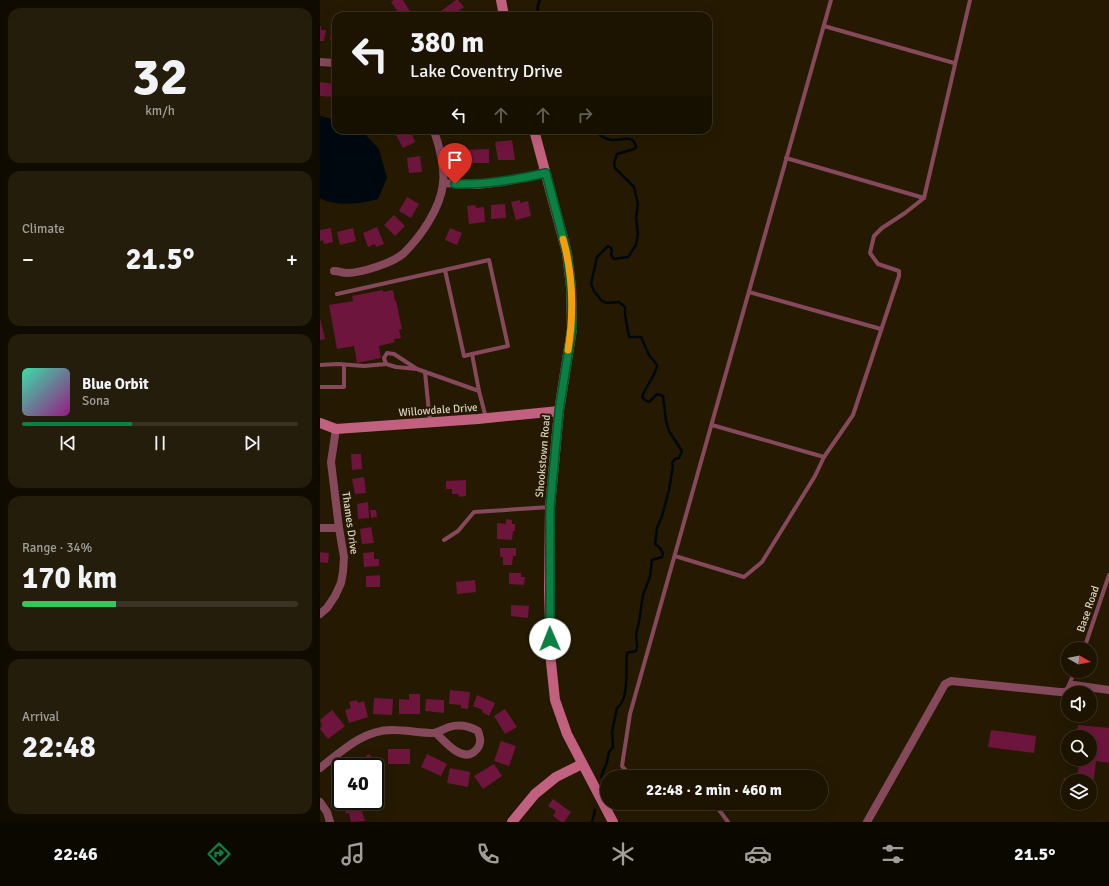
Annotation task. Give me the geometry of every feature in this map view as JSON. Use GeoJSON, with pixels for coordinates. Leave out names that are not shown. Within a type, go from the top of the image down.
{"type":"FeatureCollection","features":[{"type":"Feature","properties":{"kind":"street"},"geometry":{"type":"LineString","coordinates":[[501,0],[503,12]]}},
{"type":"Feature","properties":{"kind":"street"},"geometry":{"type":"LineString","coordinates":[[320,62],[332,64]]}},
{"type":"Feature","properties":{"kind":"street"},"geometry":{"type":"LineString","coordinates":[[334,270],[346,273],[358,272],[385,264],[403,253],[426,225],[437,205],[443,183],[441,154],[434,134]]}},
{"type":"Feature","properties":{"kind":"street","name":"Shookstown Road"},"geometry":{"type":"LineString","coordinates":[[535,134],[567,253],[571,287],[572,329],[559,411],[550,507],[549,627],[555,700],[567,734],[613,822]]}},
{"type":"Feature","properties":{"kind":"street"},"geometry":{"type":"LineString","coordinates":[[443,183],[497,183],[546,173]]}},
{"type":"Feature","properties":{"kind":"street","name":"Willowdale Drive"},"geometry":{"type":"LineString","coordinates":[[320,423],[336,428],[486,418],[559,411]]}},
{"type":"Feature","properties":{"kind":"street","name":"Thames Drive"},"geometry":{"type":"LineString","coordinates":[[320,614],[327,608],[341,583],[344,557],[331,462],[336,428]]}},
{"type":"Feature","properties":{"kind":"street"},"geometry":{"type":"LineString","coordinates":[[320,528],[339,528]]}},
{"type":"Feature","properties":{"kind":"street"},"geometry":{"type":"LineString","coordinates":[[867,822],[945,684],[951,681],[1061,692]]}},
{"type":"Feature","properties":{"kind":"street"},"geometry":{"type":"LineString","coordinates":[[1097,688],[1109,690]]}},
{"type":"Feature","properties":{"kind":"street"},"geometry":{"type":"LineString","coordinates":[[320,768],[361,737],[376,732],[391,730],[436,733],[450,727],[460,726],[470,727],[478,731],[481,739],[479,747],[474,752],[468,754],[459,753],[450,747],[436,733]]}},
{"type":"Feature","properties":{"kind":"street"},"geometry":{"type":"LineString","coordinates":[[512,822],[536,794],[556,777],[582,764]]}},
{"type":"Feature","properties":{"kind":"street"},"geometry":{"type":"LineString","coordinates":[[320,802],[327,812],[330,822]]}},
{"type":"Feature","properties":{"kind":"lane"},"geometry":{"type":"LineString","coordinates":[[626,770],[622,766],[630,714],[831,0]]}},
{"type":"Feature","properties":{"kind":"lane"},"geometry":{"type":"LineString","coordinates":[[675,556],[744,577],[762,562],[815,476],[824,457],[853,415],[899,276],[899,271],[878,264],[870,253],[874,236],[882,228],[924,198],[954,63],[970,0]]}},
{"type":"Feature","properties":{"kind":"lane"},"geometry":{"type":"LineString","coordinates":[[824,26],[954,63]]}},
{"type":"Feature","properties":{"kind":"lane"},"geometry":{"type":"LineString","coordinates":[[786,158],[924,198]]}},
{"type":"Feature","properties":{"kind":"lane"},"geometry":{"type":"LineString","coordinates":[[337,294],[489,260],[508,346],[464,356],[445,270]]}},
{"type":"Feature","properties":{"kind":"lane"},"geometry":{"type":"LineString","coordinates":[[749,292],[881,329]]}},
{"type":"Feature","properties":{"kind":"lane"},"geometry":{"type":"LineString","coordinates":[[386,364],[384,358],[387,353],[390,353],[404,359],[417,369]]}},
{"type":"Feature","properties":{"kind":"lane"},"geometry":{"type":"LineString","coordinates":[[472,354],[486,418]]}},
{"type":"Feature","properties":{"kind":"lane"},"geometry":{"type":"LineString","coordinates":[[320,365],[338,364],[364,366],[386,364],[396,367],[417,369],[479,390]]}},
{"type":"Feature","properties":{"kind":"lane"},"geometry":{"type":"LineString","coordinates":[[320,387],[344,387],[344,365]]}},
{"type":"Feature","properties":{"kind":"lane"},"geometry":{"type":"LineString","coordinates":[[425,372],[430,422]]}},
{"type":"Feature","properties":{"kind":"lane"},"geometry":{"type":"LineString","coordinates":[[712,425],[824,457]]}},
{"type":"Feature","properties":{"kind":"lane"},"geometry":{"type":"LineString","coordinates":[[444,540],[458,530],[474,512],[550,507]]}},
{"type":"Feature","properties":{"kind":"lane","name":"Base Road"},"geometry":{"type":"LineString","coordinates":[[1086,642],[1109,575]]}},
{"type":"Feature","properties":{"kind":"lane"},"geometry":{"type":"LineString","coordinates":[[719,810],[728,822]]}},
{"type":"Feature","properties":{"kind":"shaded area"},"geometry":{"type":"Polygon","coordinates":[[[320,116],[332,119],[332,134],[365,134],[379,149],[387,178],[378,199],[341,204],[320,198],[320,116]]]}},
{"type":"Feature","properties":{"kind":"building"},"geometry":{"type":"Polygon","coordinates":[[[394,0],[403,0],[410,12],[398,12],[391,2],[394,0]]]}},
{"type":"Feature","properties":{"kind":"building"},"geometry":{"type":"Polygon","coordinates":[[[456,0],[458,0],[464,7],[457,12],[441,11],[456,0]]]}},
{"type":"Feature","properties":{"kind":"building"},"geometry":{"type":"Polygon","coordinates":[[[320,26],[321,30],[326,30],[324,41],[320,41],[320,26]]]}},
{"type":"Feature","properties":{"kind":"building"},"geometry":{"type":"Polygon","coordinates":[[[332,27],[332,40],[330,40],[332,27]]]}},
{"type":"Feature","properties":{"kind":"building"},"geometry":{"type":"Polygon","coordinates":[[[320,82],[332,84],[332,97],[320,96],[320,82]]]}},
{"type":"Feature","properties":{"kind":"building"},"geometry":{"type":"Polygon","coordinates":[[[412,134],[415,142],[403,148],[396,135],[412,134]]]}},
{"type":"Feature","properties":{"kind":"building"},"geometry":{"type":"Polygon","coordinates":[[[512,140],[515,160],[498,160],[495,142],[512,140]]]}},
{"type":"Feature","properties":{"kind":"building"},"geometry":{"type":"Polygon","coordinates":[[[489,149],[489,163],[472,163],[472,160],[464,160],[464,150],[489,149]]]}},
{"type":"Feature","properties":{"kind":"building"},"geometry":{"type":"Polygon","coordinates":[[[420,156],[422,172],[409,173],[407,158],[420,156]]]}},
{"type":"Feature","properties":{"kind":"building"},"geometry":{"type":"Polygon","coordinates":[[[407,197],[419,204],[411,218],[399,211],[407,197]]]}},
{"type":"Feature","properties":{"kind":"building"},"geometry":{"type":"Polygon","coordinates":[[[520,200],[520,203],[528,201],[531,216],[516,220],[511,202],[520,200]]]}},
{"type":"Feature","properties":{"kind":"building"},"geometry":{"type":"Polygon","coordinates":[[[505,204],[506,218],[491,219],[491,205],[505,204]]]}},
{"type":"Feature","properties":{"kind":"building"},"geometry":{"type":"Polygon","coordinates":[[[475,205],[476,208],[484,207],[485,222],[469,224],[467,206],[475,205]]]}},
{"type":"Feature","properties":{"kind":"building"},"geometry":{"type":"Polygon","coordinates":[[[394,215],[405,226],[395,236],[384,225],[394,215]]]}},
{"type":"Feature","properties":{"kind":"building"},"geometry":{"type":"Polygon","coordinates":[[[377,227],[384,244],[376,247],[375,244],[368,247],[363,233],[377,227]]]}},
{"type":"Feature","properties":{"kind":"building"},"geometry":{"type":"Polygon","coordinates":[[[331,228],[333,242],[324,244],[323,240],[320,241],[320,230],[331,228]]]}},
{"type":"Feature","properties":{"kind":"building"},"geometry":{"type":"Polygon","coordinates":[[[353,228],[356,241],[340,245],[337,232],[353,228]]]}},
{"type":"Feature","properties":{"kind":"building"},"geometry":{"type":"Polygon","coordinates":[[[450,228],[462,233],[457,245],[445,240],[450,228]]]}},
{"type":"Feature","properties":{"kind":"building"},"geometry":{"type":"Polygon","coordinates":[[[383,290],[383,292],[393,290],[402,329],[399,330],[401,338],[394,339],[395,342],[379,346],[381,358],[357,363],[354,346],[337,349],[329,305],[353,301],[352,296],[383,290]]]}},
{"type":"Feature","properties":{"kind":"building"},"geometry":{"type":"Polygon","coordinates":[[[320,318],[325,339],[320,340],[320,318]]]}},
{"type":"Feature","properties":{"kind":"building"},"geometry":{"type":"Polygon","coordinates":[[[351,454],[361,454],[362,469],[352,470],[351,454]]]}},
{"type":"Feature","properties":{"kind":"building"},"geometry":{"type":"Polygon","coordinates":[[[364,477],[366,493],[355,494],[352,479],[364,477]]]}},
{"type":"Feature","properties":{"kind":"building"},"geometry":{"type":"Polygon","coordinates":[[[466,480],[466,496],[459,497],[458,494],[452,494],[452,489],[446,489],[446,481],[466,480]]]}},
{"type":"Feature","properties":{"kind":"building"},"geometry":{"type":"Polygon","coordinates":[[[368,502],[369,518],[358,519],[357,504],[368,502]]]}},
{"type":"Feature","properties":{"kind":"building"},"geometry":{"type":"Polygon","coordinates":[[[370,510],[376,510],[377,517],[371,518],[370,510]]]}},
{"type":"Feature","properties":{"kind":"building"},"geometry":{"type":"Polygon","coordinates":[[[506,519],[512,520],[512,524],[515,524],[515,531],[513,531],[512,540],[497,539],[497,523],[506,524],[506,519]]]}},
{"type":"Feature","properties":{"kind":"building"},"geometry":{"type":"Polygon","coordinates":[[[371,527],[374,543],[362,544],[360,529],[371,527]]]}},
{"type":"Feature","properties":{"kind":"building"},"geometry":{"type":"Polygon","coordinates":[[[500,548],[516,548],[516,556],[513,556],[512,565],[503,565],[503,557],[500,557],[500,548]]]}},
{"type":"Feature","properties":{"kind":"building"},"geometry":{"type":"Polygon","coordinates":[[[320,552],[329,553],[328,563],[320,562],[320,552]]]}},
{"type":"Feature","properties":{"kind":"building"},"geometry":{"type":"Polygon","coordinates":[[[374,552],[374,559],[379,559],[379,566],[364,567],[363,553],[374,552]]]}},
{"type":"Feature","properties":{"kind":"building"},"geometry":{"type":"Polygon","coordinates":[[[509,573],[521,573],[521,577],[525,577],[524,585],[509,584],[509,573]]]}},
{"type":"Feature","properties":{"kind":"building"},"geometry":{"type":"Polygon","coordinates":[[[380,575],[380,587],[366,587],[366,576],[380,575]]]}},
{"type":"Feature","properties":{"kind":"building"},"geometry":{"type":"Polygon","coordinates":[[[475,580],[476,592],[457,594],[456,582],[475,580]]]}},
{"type":"Feature","properties":{"kind":"building"},"geometry":{"type":"Polygon","coordinates":[[[511,605],[529,606],[528,618],[511,616],[511,605]]]}},
{"type":"Feature","properties":{"kind":"building"},"geometry":{"type":"Polygon","coordinates":[[[450,690],[470,692],[468,709],[461,708],[461,705],[449,704],[450,690]]]}},
{"type":"Feature","properties":{"kind":"building"},"geometry":{"type":"Polygon","coordinates":[[[409,694],[420,694],[420,714],[399,714],[399,699],[409,700],[409,694]]]}},
{"type":"Feature","properties":{"kind":"building"},"geometry":{"type":"Polygon","coordinates":[[[477,695],[495,703],[489,716],[482,712],[483,710],[473,706],[477,695]]]}},
{"type":"Feature","properties":{"kind":"building"},"geometry":{"type":"Polygon","coordinates":[[[374,698],[393,699],[392,715],[373,714],[374,698]]]}},
{"type":"Feature","properties":{"kind":"building"},"geometry":{"type":"Polygon","coordinates":[[[426,699],[444,700],[444,713],[425,711],[426,699]]]}},
{"type":"Feature","properties":{"kind":"building"},"geometry":{"type":"Polygon","coordinates":[[[357,700],[358,703],[364,701],[368,717],[349,723],[345,710],[351,708],[349,702],[357,700]]]}},
{"type":"Feature","properties":{"kind":"building"},"geometry":{"type":"Polygon","coordinates":[[[505,709],[517,727],[505,734],[494,716],[505,709]]]}},
{"type":"Feature","properties":{"kind":"building"},"geometry":{"type":"Polygon","coordinates":[[[332,710],[345,726],[328,739],[320,729],[322,725],[320,720],[332,710]]]}},
{"type":"Feature","properties":{"kind":"building"},"geometry":{"type":"Polygon","coordinates":[[[1078,725],[1109,728],[1109,763],[1097,761],[1097,730],[1078,730],[1078,725]]]}},
{"type":"Feature","properties":{"kind":"building"},"geometry":{"type":"Polygon","coordinates":[[[991,730],[1036,736],[1034,753],[988,747],[991,730]]]}},
{"type":"Feature","properties":{"kind":"building"},"geometry":{"type":"Polygon","coordinates":[[[501,741],[516,746],[509,766],[494,761],[501,741]]]}},
{"type":"Feature","properties":{"kind":"building"},"geometry":{"type":"Polygon","coordinates":[[[388,749],[410,749],[410,764],[388,764],[388,749]]]}},
{"type":"Feature","properties":{"kind":"building"},"geometry":{"type":"Polygon","coordinates":[[[369,754],[372,758],[364,758],[369,754]]]}},
{"type":"Feature","properties":{"kind":"building"},"geometry":{"type":"Polygon","coordinates":[[[427,754],[447,764],[441,776],[421,767],[427,754]]]}},
{"type":"Feature","properties":{"kind":"building"},"geometry":{"type":"Polygon","coordinates":[[[494,764],[502,776],[483,789],[474,776],[494,764]]]}},
{"type":"Feature","properties":{"kind":"building"},"geometry":{"type":"Polygon","coordinates":[[[1079,766],[1095,766],[1094,774],[1078,774],[1079,766]]]}},
{"type":"Feature","properties":{"kind":"building"},"geometry":{"type":"Polygon","coordinates":[[[450,768],[470,772],[468,787],[447,783],[450,768]]]}},
{"type":"Feature","properties":{"kind":"building"},"geometry":{"type":"Polygon","coordinates":[[[553,799],[571,812],[564,822],[561,822],[553,816],[556,811],[548,806],[553,799]]]}},
{"type":"Feature","properties":{"kind":"building"},"geometry":{"type":"Polygon","coordinates":[[[345,810],[362,810],[365,821],[351,822],[349,813],[346,814],[345,810]]]}},
{"type":"Feature","properties":{"kind":"waterway"},"geometry":{"type":"LineString","coordinates":[[538,12],[538,4],[540,0]]}},
{"type":"Feature","properties":{"kind":"waterway"},"geometry":{"type":"LineString","coordinates":[[600,134],[610,140],[632,140],[636,147],[617,154],[614,163],[615,168],[634,187],[638,204],[636,218],[638,234],[636,245],[628,257],[614,259],[611,255],[611,248],[608,246],[597,257],[591,284],[594,291],[602,301],[607,303],[619,302],[625,307],[629,337],[641,337],[649,355],[657,365],[656,370],[642,397],[649,402],[657,394],[663,396],[666,421],[669,431],[682,451],[679,458],[675,459],[672,463],[673,466],[669,490],[657,528],[655,544],[663,553],[662,557],[652,560],[650,577],[643,595],[636,634],[637,647],[636,651],[627,653],[624,698],[617,708],[612,732],[613,747],[609,752],[604,770]]}},
{"type":"Feature","properties":{"kind":"waterway"},"geometry":{"type":"LineString","coordinates":[[592,822],[595,810]]}},
{"type":"Feature","properties":{"kind":"slow traffic"},"geometry":{"type":"LineString","coordinates":[[563,239],[567,253],[571,287],[572,329],[568,350]]}},
{"type":"Feature","properties":{"kind":"route"},"geometry":{"type":"LineString","coordinates":[[455,184],[504,182],[546,173],[567,253],[571,287],[572,329],[559,411],[550,507],[550,639]]}}]}
